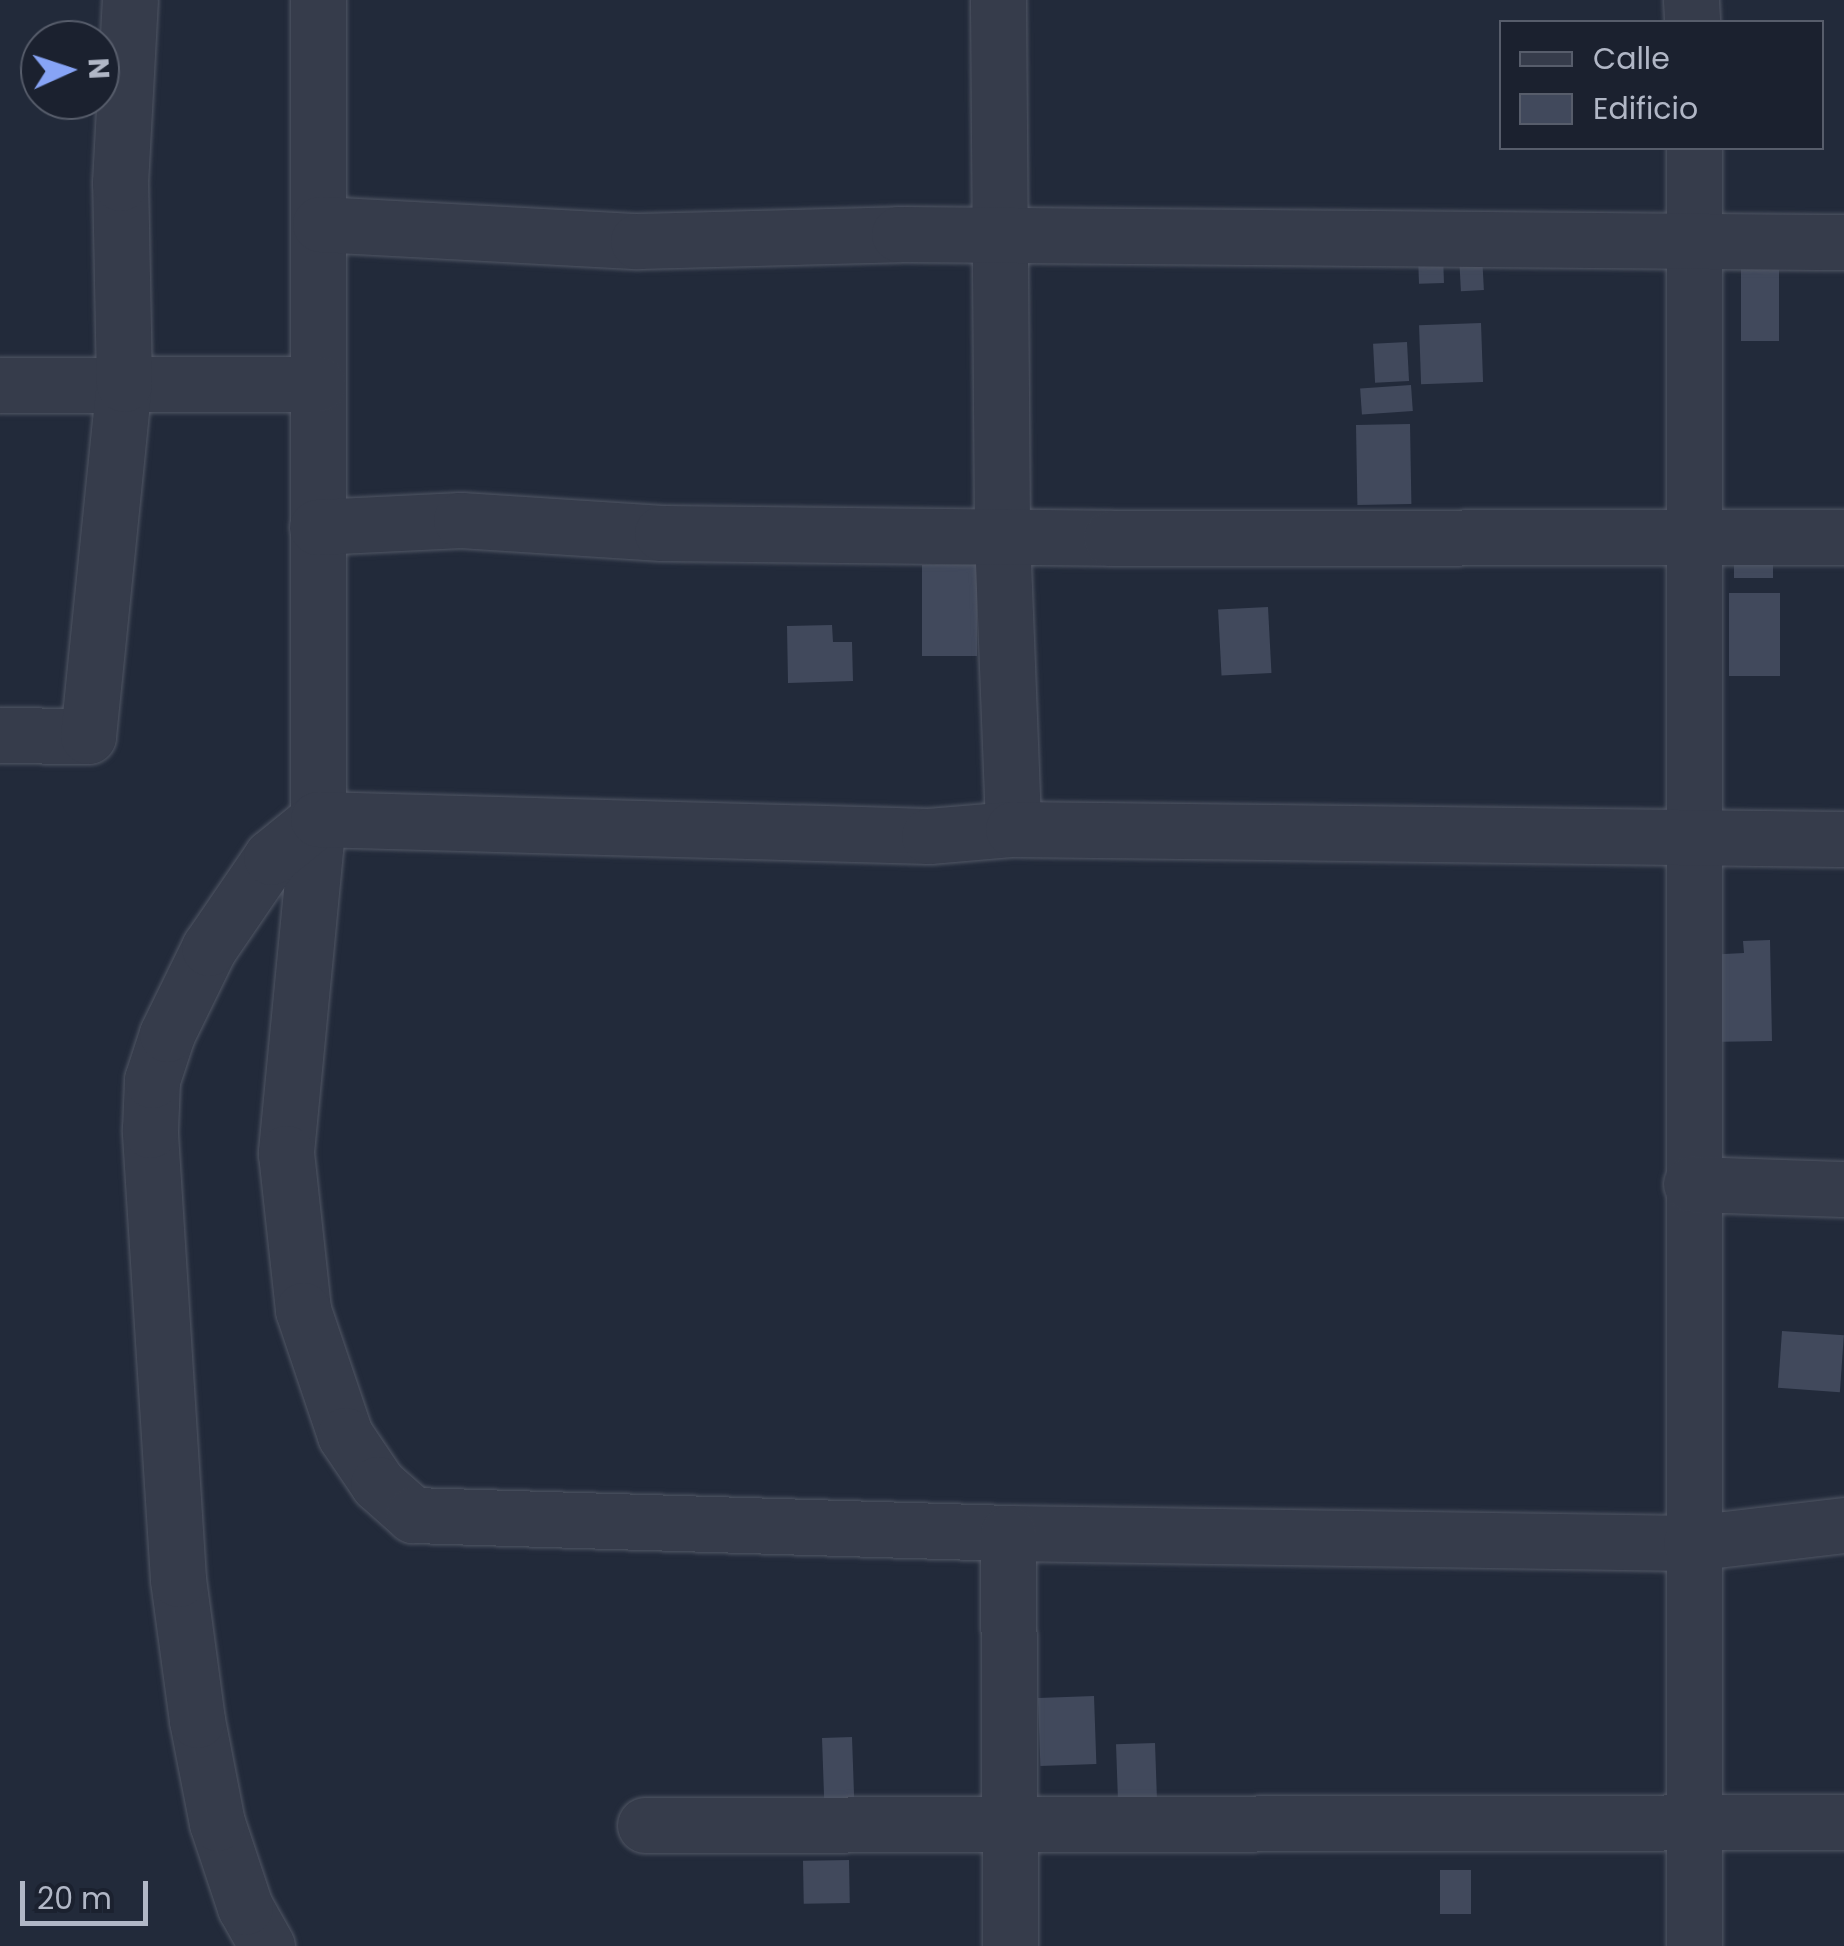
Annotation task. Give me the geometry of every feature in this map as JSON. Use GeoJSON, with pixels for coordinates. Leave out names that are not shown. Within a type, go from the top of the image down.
{"type":"FeatureCollection","features":[{"type":"Feature","properties":{"kind":"street"},"geometry":{"type":"LineString","coordinates":[[0,736],[88,736],[124,384],[120,184],[130,0]]}},
{"type":"Feature","properties":{"kind":"street"},"geometry":{"type":"LineString","coordinates":[[318,0],[318,820],[311,940],[287,1109],[288,1196],[303,1310],[345,1435],[378,1484],[413,1515],[1008,1533],[1691,1543],[1844,1525]]}},
{"type":"Feature","properties":{"kind":"street"},"geometry":{"type":"LineString","coordinates":[[998,0],[1004,234],[1002,536],[1013,829]]}},
{"type":"Feature","properties":{"kind":"street"},"geometry":{"type":"LineString","coordinates":[[1694,150],[1691,536],[1698,835],[1690,1184],[1694,1946]]}},
{"type":"Feature","properties":{"kind":"street"},"geometry":{"type":"LineString","coordinates":[[320,224],[638,241],[1004,234],[1844,242]]}},
{"type":"Feature","properties":{"kind":"street"},"geometry":{"type":"LineString","coordinates":[[0,385],[318,384]]}},
{"type":"Feature","properties":{"kind":"street"},"geometry":{"type":"LineString","coordinates":[[316,527],[461,520],[662,533],[1844,537]]}},
{"type":"Feature","properties":{"kind":"street"},"geometry":{"type":"LineString","coordinates":[[267,1946],[245,1907],[216,1823],[178,1579],[150,1130],[152,1080],[167,1034],[209,948],[271,857],[318,820],[929,836],[1013,829],[1844,839]]}},
{"type":"Feature","properties":{"kind":"street"},"geometry":{"type":"LineString","coordinates":[[1690,1184],[1844,1190]]}},
{"type":"Feature","properties":{"kind":"street"},"geometry":{"type":"LineString","coordinates":[[1008,1533],[1010,1946]]}},
{"type":"Feature","properties":{"kind":"street"},"geometry":{"type":"LineString","coordinates":[[645,1825],[1844,1822]]}},
{"type":"Feature","properties":{"kind":"building"},"geometry":{"type":"Polygon","coordinates":[[[1482,254],[1484,290],[1461,291],[1459,255],[1482,254]]]}},
{"type":"Feature","properties":{"kind":"building"},"geometry":{"type":"Polygon","coordinates":[[[1443,255],[1444,283],[1419,284],[1418,256],[1443,255]]]}},
{"type":"Feature","properties":{"kind":"building"},"geometry":{"type":"Polygon","coordinates":[[[1741,269],[1779,269],[1779,341],[1741,341],[1741,269]]]}},
{"type":"Feature","properties":{"kind":"building"},"geometry":{"type":"Polygon","coordinates":[[[1481,323],[1483,382],[1421,384],[1419,325],[1481,323]]]}},
{"type":"Feature","properties":{"kind":"building"},"geometry":{"type":"Polygon","coordinates":[[[1407,342],[1409,381],[1375,383],[1373,344],[1407,342]]]}},
{"type":"Feature","properties":{"kind":"building"},"geometry":{"type":"Polygon","coordinates":[[[1411,385],[1413,411],[1362,414],[1360,389],[1411,385]]]}},
{"type":"Feature","properties":{"kind":"building"},"geometry":{"type":"Polygon","coordinates":[[[1410,424],[1411,504],[1357,505],[1356,425],[1410,424]]]}},
{"type":"Feature","properties":{"kind":"building"},"geometry":{"type":"Polygon","coordinates":[[[1734,558],[1773,558],[1773,578],[1734,578],[1734,558]]]}},
{"type":"Feature","properties":{"kind":"building"},"geometry":{"type":"Polygon","coordinates":[[[922,565],[977,565],[977,656],[922,656],[922,565]]]}},
{"type":"Feature","properties":{"kind":"building"},"geometry":{"type":"Polygon","coordinates":[[[1729,593],[1780,593],[1780,676],[1729,676],[1729,593]]]}},
{"type":"Feature","properties":{"kind":"building"},"geometry":{"type":"Polygon","coordinates":[[[1268,607],[1271,673],[1222,676],[1218,610],[1268,607]]]}},
{"type":"Feature","properties":{"kind":"building"},"geometry":{"type":"Polygon","coordinates":[[[832,625],[833,642],[852,642],[853,681],[788,683],[787,626],[832,625]]]}},
{"type":"Feature","properties":{"kind":"building"},"geometry":{"type":"Polygon","coordinates":[[[1770,940],[1772,1041],[1707,1042],[1705,955],[1744,953],[1743,941],[1770,940]]]}},
{"type":"Feature","properties":{"kind":"building"},"geometry":{"type":"Polygon","coordinates":[[[1782,1331],[1844,1335],[1840,1392],[1778,1388],[1782,1331]]]}},
{"type":"Feature","properties":{"kind":"building"},"geometry":{"type":"Polygon","coordinates":[[[1094,1696],[1096,1764],[1040,1766],[1038,1698],[1094,1696]]]}},
{"type":"Feature","properties":{"kind":"building"},"geometry":{"type":"Polygon","coordinates":[[[852,1737],[854,1805],[824,1806],[822,1738],[852,1737]]]}},
{"type":"Feature","properties":{"kind":"building"},"geometry":{"type":"Polygon","coordinates":[[[1155,1743],[1157,1812],[1118,1813],[1116,1744],[1155,1743]]]}},
{"type":"Feature","properties":{"kind":"building"},"geometry":{"type":"Polygon","coordinates":[[[849,1860],[850,1903],[804,1904],[803,1861],[849,1860]]]}},
{"type":"Feature","properties":{"kind":"building"},"geometry":{"type":"Polygon","coordinates":[[[1440,1870],[1471,1870],[1471,1914],[1440,1914],[1440,1870]]]}}]}
